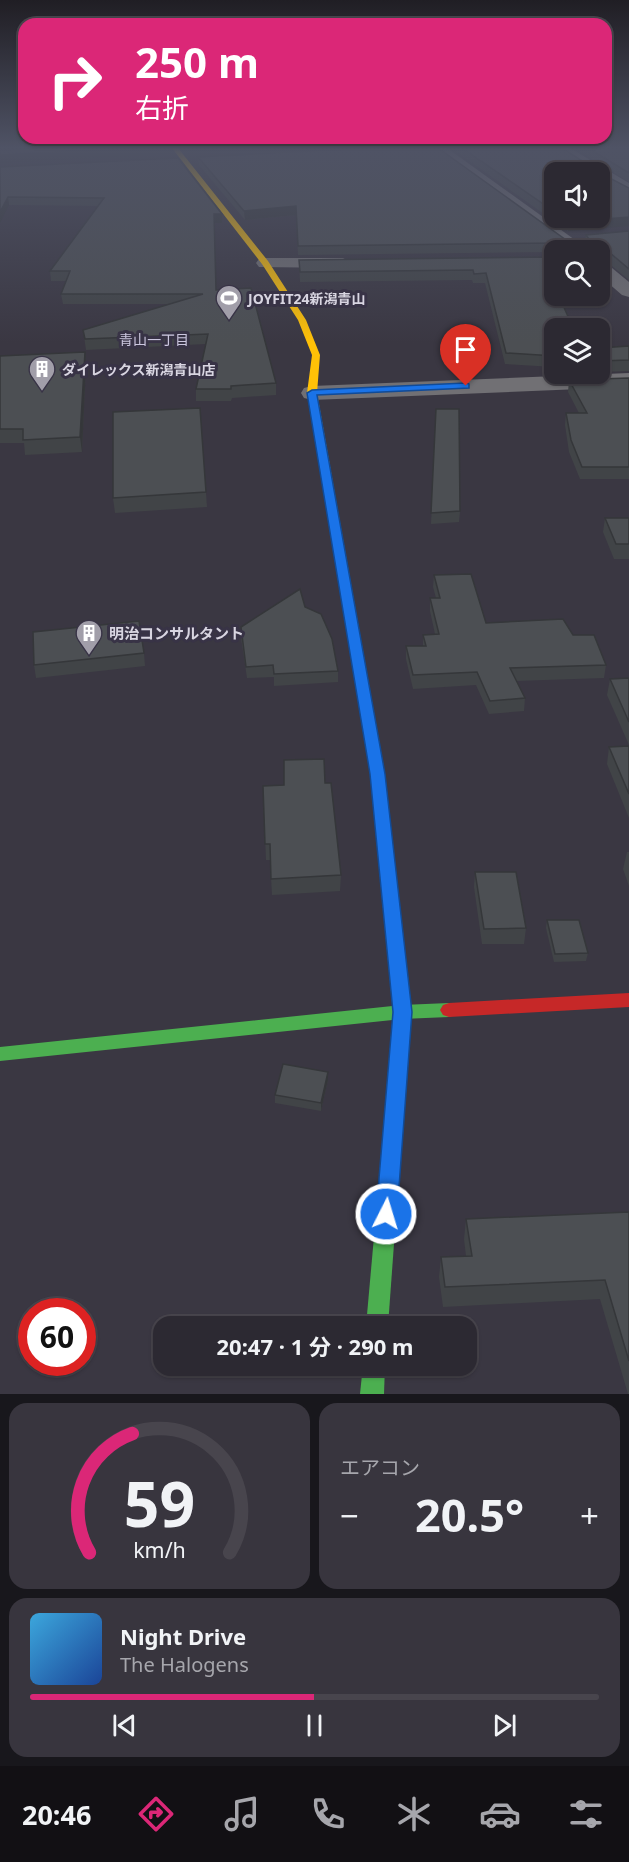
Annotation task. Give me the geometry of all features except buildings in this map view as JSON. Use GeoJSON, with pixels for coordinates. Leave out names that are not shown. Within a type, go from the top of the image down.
{"type":"FeatureCollection","features":[{"type":"Feature","properties":{"kind":"main road"},"geometry":{"type":"LineString","coordinates":[[224,213],[265,263],[302,320],[316,356],[312,393],[378,774],[402,1012],[378,1316]]}},
{"type":"Feature","properties":{"kind":"main road"},"geometry":{"type":"LineString","coordinates":[[0,1054],[402,1012],[629,1000]]}},
{"type":"Feature","properties":{"kind":"main road"},"geometry":{"type":"LineString","coordinates":[[372,1394],[373,1376]]}},
{"type":"Feature","properties":{"kind":"street"},"geometry":{"type":"LineString","coordinates":[[531,213],[566,238],[573,240]]}},
{"type":"Feature","properties":{"kind":"street"},"geometry":{"type":"LineString","coordinates":[[265,263],[360,262]]}},
{"type":"Feature","properties":{"kind":"street"},"geometry":{"type":"LineString","coordinates":[[610,275],[629,291]]}},
{"type":"Feature","properties":{"kind":"street"},"geometry":{"type":"LineString","coordinates":[[312,393],[629,380]]}},
{"type":"Feature","properties":{"kind":"traffic: fast"},"geometry":{"type":"LineString","coordinates":[[328,483],[376,763]]}},
{"type":"Feature","properties":{"kind":"traffic: fast"},"geometry":{"type":"LineString","coordinates":[[0,1054],[402,1012],[449,1010]]}},
{"type":"Feature","properties":{"kind":"traffic: fast"},"geometry":{"type":"LineString","coordinates":[[378,1316],[387,1203]]}},
{"type":"Feature","properties":{"kind":"traffic: fast"},"geometry":{"type":"LineString","coordinates":[[372,1394],[373,1376]]}},
{"type":"Feature","properties":{"kind":"traffic: slow"},"geometry":{"type":"LineString","coordinates":[[226,213],[265,263],[302,320],[316,355],[312,393],[328,483]]}},
{"type":"Feature","properties":{"kind":"traffic: slow"},"geometry":{"type":"LineString","coordinates":[[376,763],[402,1012],[387,1203]]}},
{"type":"Feature","properties":{"kind":"traffic: jam"},"geometry":{"type":"LineString","coordinates":[[449,1010],[629,1000]]}},
{"type":"Feature","properties":{"kind":"place","name":"JOYFIT24新潟青山"},"geometry":{"type":"Point","coordinates":[229,321]}},
{"type":"Feature","properties":{"kind":"place","name":"ダイレックス新潟青山店"},"geometry":{"type":"Point","coordinates":[42,392]}},
{"type":"Feature","properties":{"kind":"place","name":"明治コンサルタント"},"geometry":{"type":"Point","coordinates":[89,656]}},
{"type":"Feature","properties":{"kind":"district","name":"青山一丁目"},"geometry":{"type":"Point","coordinates":[154,339]}},
{"type":"Feature","properties":{"kind":"route"},"geometry":{"type":"LineString","coordinates":[[386,1214],[402,1012],[378,774],[312,393],[466,386]]}}]}
